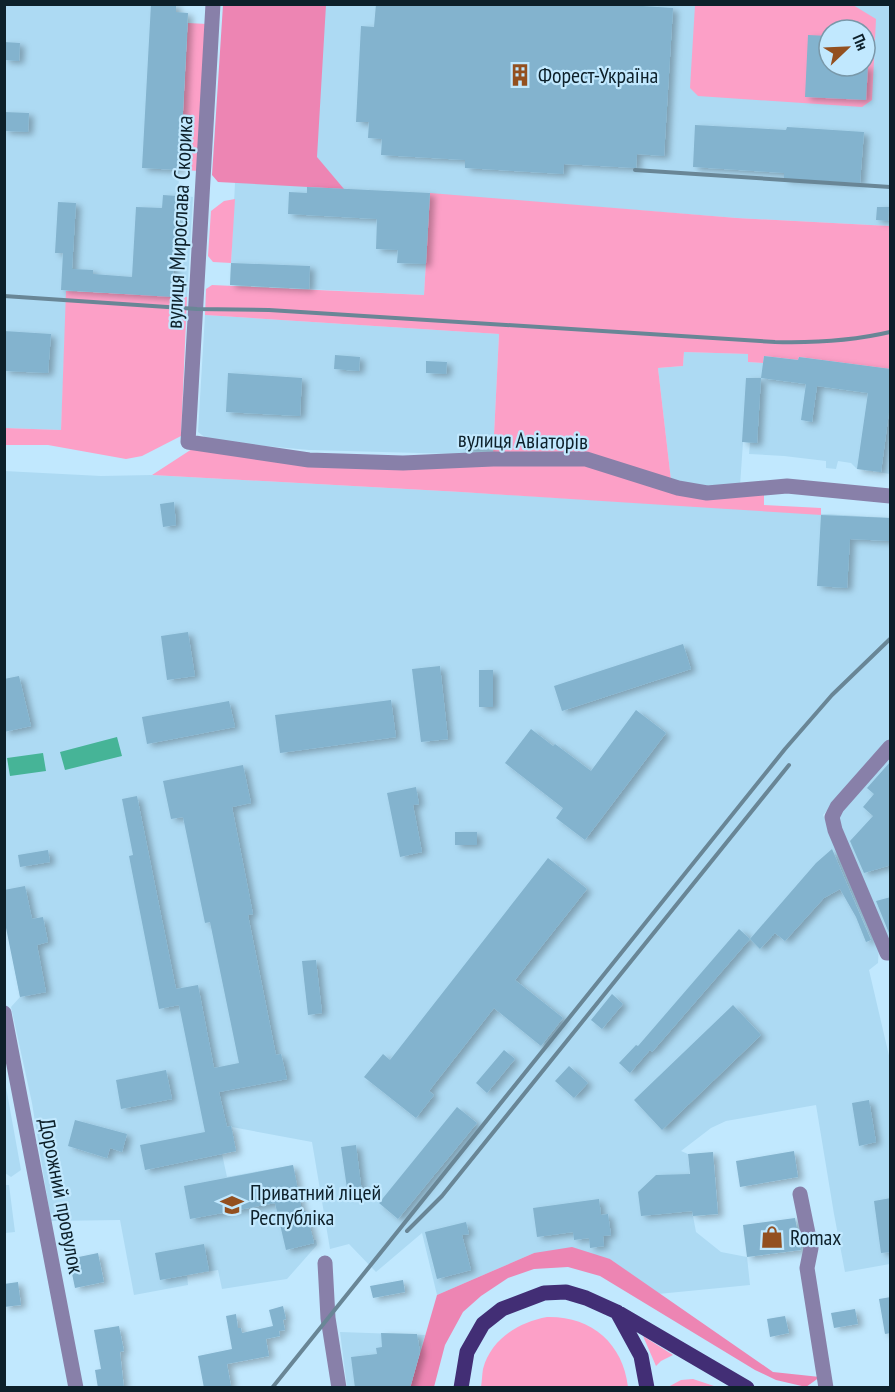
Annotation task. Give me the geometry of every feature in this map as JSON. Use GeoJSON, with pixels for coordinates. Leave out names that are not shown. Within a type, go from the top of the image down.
{"type":"FeatureCollection","features":[{"type":"Feature","properties":{"kind":"main road"},"geometry":{"type":"LineString","coordinates":[[461,1388],[467,1352],[483,1324],[502,1310],[544,1293],[566,1292],[617,1312],[747,1388]]}},
{"type":"Feature","properties":{"kind":"main road"},"geometry":{"type":"LineString","coordinates":[[617,1312],[641,1356],[647,1388]]}},
{"type":"Feature","properties":{"kind":"street","name":"вулиця Мирослава Скорика"},"geometry":{"type":"LineString","coordinates":[[188,442],[213,4]]}},
{"type":"Feature","properties":{"kind":"street","name":"вулиця Авіаторів"},"geometry":{"type":"LineString","coordinates":[[188,442],[309,460],[403,464],[493,459],[586,459],[678,488],[708,494],[787,486],[891,496]]}},
{"type":"Feature","properties":{"kind":"street"},"geometry":{"type":"LineString","coordinates":[[891,747],[837,807],[832,817],[835,830],[887,953],[891,952]]}},
{"type":"Feature","properties":{"kind":"street","name":"Дорожний провулок"},"geometry":{"type":"LineString","coordinates":[[4,1013],[76,1388]]}},
{"type":"Feature","properties":{"kind":"street"},"geometry":{"type":"LineString","coordinates":[[800,1194],[811,1248],[807,1268],[826,1388]]}},
{"type":"Feature","properties":{"kind":"street"},"geometry":{"type":"LineString","coordinates":[[325,1263],[328,1318],[339,1388]]}},
{"type":"Feature","properties":{"kind":"shaded area"},"geometry":{"type":"Polygon","coordinates":[[[320,4],[890,5],[890,226],[737,218],[430,194],[424,295],[230,285],[235,183],[227,169],[320,4]]]}},
{"type":"Feature","properties":{"kind":"shaded area"},"geometry":{"type":"Polygon","coordinates":[[[5,5],[176,5],[175,22],[188,23],[178,195],[193,197],[187,297],[67,291],[61,430],[5,428],[5,5]]]}},
{"type":"Feature","properties":{"kind":"shaded area"},"geometry":{"type":"Polygon","coordinates":[[[223,5],[326,5],[317,157],[344,189],[218,182],[212,175],[223,5]]]}},
{"type":"Feature","properties":{"kind":"shaded area"},"geometry":{"type":"Polygon","coordinates":[[[695,5],[853,5],[874,18],[817,18],[817,78],[873,78],[872,100],[862,107],[698,96],[690,88],[695,5]]]}},
{"type":"Feature","properties":{"kind":"shaded area"},"geometry":{"type":"Polygon","coordinates":[[[188,23],[207,24],[199,171],[180,170],[188,23]]]}},
{"type":"Feature","properties":{"kind":"shaded area"},"geometry":{"type":"Polygon","coordinates":[[[430,193],[737,218],[890,226],[890,369],[799,357],[798,360],[764,356],[763,363],[748,362],[748,354],[684,352],[683,366],[658,368],[671,480],[588,454],[493,455],[499,334],[205,315],[206,289],[212,285],[424,295],[430,193]]]}},
{"type":"Feature","properties":{"kind":"shaded area"},"geometry":{"type":"Polygon","coordinates":[[[235,199],[231,263],[213,262],[208,256],[211,211],[224,201],[235,199]]]}},
{"type":"Feature","properties":{"kind":"shaded area"},"geometry":{"type":"Polygon","coordinates":[[[66,291],[187,297],[181,436],[142,456],[126,459],[48,445],[5,445],[5,428],[61,430],[66,291]]]}},
{"type":"Feature","properties":{"kind":"shaded area"},"geometry":{"type":"Polygon","coordinates":[[[205,315],[499,334],[493,455],[309,450],[210,441],[198,432],[205,315]]]}},
{"type":"Feature","properties":{"kind":"shaded area"},"geometry":{"type":"Polygon","coordinates":[[[684,352],[749,354],[748,362],[763,363],[764,356],[798,360],[799,357],[890,369],[890,474],[857,469],[851,463],[838,461],[836,469],[826,468],[826,461],[749,454],[750,443],[743,442],[740,486],[708,488],[671,480],[658,368],[683,366],[684,352]]]}},
{"type":"Feature","properties":{"kind":"shaded area"},"geometry":{"type":"Polygon","coordinates":[[[192,449],[585,464],[676,494],[764,492],[764,505],[821,508],[821,515],[152,475],[192,449]]]}},
{"type":"Feature","properties":{"kind":"shaded area"},"geometry":{"type":"Polygon","coordinates":[[[4,471],[101,476],[152,475],[890,518],[890,741],[823,815],[879,946],[878,963],[869,970],[890,1060],[890,1264],[845,1272],[816,1105],[726,1121],[711,1128],[681,1151],[688,1154],[696,1232],[721,1252],[747,1257],[750,1285],[658,1294],[610,1259],[534,1253],[437,1295],[422,1233],[376,1272],[349,1244],[330,1249],[312,1142],[232,1127],[236,1151],[222,1154],[227,1177],[293,1165],[303,1211],[306,1211],[317,1245],[287,1279],[222,1289],[218,1270],[187,1275],[188,1285],[134,1295],[120,1220],[51,1221],[32,1103],[11,1007],[20,997],[5,917],[4,471]]]}},
{"type":"Feature","properties":{"kind":"shaded area"},"geometry":{"type":"Polygon","coordinates":[[[117,737],[122,756],[65,770],[60,752],[117,737]]]}},
{"type":"Feature","properties":{"kind":"shaded area"},"geometry":{"type":"Polygon","coordinates":[[[43,753],[46,771],[10,776],[7,758],[43,753]]]}},
{"type":"Feature","properties":{"kind":"shaded area"},"geometry":{"type":"Polygon","coordinates":[[[890,753],[890,946],[838,820],[839,812],[890,753]]]}},
{"type":"Feature","properties":{"kind":"shaded area"},"geometry":{"type":"Polygon","coordinates":[[[4,1076],[21,1170],[11,1177],[5,1173],[4,1076]]]}},
{"type":"Feature","properties":{"kind":"shaded area"},"geometry":{"type":"Polygon","coordinates":[[[5,1185],[9,1185],[15,1232],[5,1233],[5,1185]]]}},
{"type":"Feature","properties":{"kind":"shaded area"},"geometry":{"type":"Polygon","coordinates":[[[572,1247],[610,1259],[773,1372],[820,1377],[806,1387],[776,1380],[755,1370],[600,1276],[568,1267],[534,1269],[508,1278],[481,1296],[463,1312],[445,1345],[434,1387],[410,1388],[437,1295],[534,1253],[572,1247]]]}},
{"type":"Feature","properties":{"kind":"shaded area"},"geometry":{"type":"Polygon","coordinates":[[[547,1317],[578,1321],[602,1335],[619,1357],[628,1387],[481,1387],[487,1358],[499,1341],[526,1323],[547,1317]]]}},
{"type":"Feature","properties":{"kind":"shaded area"},"geometry":{"type":"Polygon","coordinates":[[[340,1332],[425,1335],[410,1387],[347,1387],[340,1332]]]}},
{"type":"Feature","properties":{"kind":"shaded area"},"geometry":{"type":"Polygon","coordinates":[[[643,1336],[673,1355],[656,1366],[643,1336]]]}},
{"type":"Feature","properties":{"kind":"shaded area"},"geometry":{"type":"Polygon","coordinates":[[[693,1379],[717,1387],[668,1387],[681,1380],[693,1379]]]}},
{"type":"Feature","properties":{"kind":"building"},"geometry":{"type":"Polygon","coordinates":[[[151,4],[176,4],[176,12],[188,13],[180,170],[142,168],[151,4]]]}},
{"type":"Feature","properties":{"kind":"building","name":"Форест-Україна"},"geometry":{"type":"Polygon","coordinates":[[[376,4],[612,4],[673,8],[664,156],[637,154],[636,168],[564,164],[563,174],[465,168],[465,160],[381,155],[382,139],[368,138],[369,122],[356,122],[361,26],[374,27],[376,4]]]}},
{"type":"Feature","properties":{"kind":"building"},"geometry":{"type":"Polygon","coordinates":[[[808,35],[817,35],[817,78],[867,78],[866,100],[805,97],[808,35]]]}},
{"type":"Feature","properties":{"kind":"building"},"geometry":{"type":"Polygon","coordinates":[[[4,42],[20,43],[19,61],[4,60],[4,42]]]}},
{"type":"Feature","properties":{"kind":"building"},"geometry":{"type":"Polygon","coordinates":[[[4,112],[29,113],[28,132],[4,131],[4,112]]]}},
{"type":"Feature","properties":{"kind":"building"},"geometry":{"type":"Polygon","coordinates":[[[695,125],[786,130],[787,127],[864,132],[860,183],[784,179],[784,173],[693,167],[695,125]]]}},
{"type":"Feature","properties":{"kind":"building"},"geometry":{"type":"Polygon","coordinates":[[[307,187],[430,193],[426,264],[397,263],[398,250],[376,249],[377,219],[288,214],[289,192],[307,193],[307,187]]]}},
{"type":"Feature","properties":{"kind":"building"},"geometry":{"type":"Polygon","coordinates":[[[163,195],[177,196],[172,297],[61,290],[63,253],[55,253],[58,202],[76,203],[72,269],[93,270],[93,274],[132,277],[136,207],[162,208],[163,195]]]}},
{"type":"Feature","properties":{"kind":"building"},"geometry":{"type":"Polygon","coordinates":[[[877,207],[889,207],[888,221],[876,220],[877,207]]]}},
{"type":"Feature","properties":{"kind":"building"},"geometry":{"type":"Polygon","coordinates":[[[231,263],[310,266],[309,289],[230,285],[231,263]]]}},
{"type":"Feature","properties":{"kind":"building"},"geometry":{"type":"Polygon","coordinates":[[[4,331],[51,334],[48,373],[4,371],[4,331]]]}},
{"type":"Feature","properties":{"kind":"building"},"geometry":{"type":"Polygon","coordinates":[[[335,355],[360,357],[359,371],[334,369],[335,355]]]}},
{"type":"Feature","properties":{"kind":"building"},"geometry":{"type":"Polygon","coordinates":[[[764,356],[798,360],[799,357],[891,369],[891,397],[881,472],[857,469],[868,393],[817,386],[812,422],[801,420],[806,384],[761,378],[764,356]]]}},
{"type":"Feature","properties":{"kind":"building"},"geometry":{"type":"Polygon","coordinates":[[[426,361],[447,362],[446,374],[426,373],[426,361]]]}},
{"type":"Feature","properties":{"kind":"building"},"geometry":{"type":"Polygon","coordinates":[[[228,373],[302,378],[300,416],[226,412],[228,373]]]}},
{"type":"Feature","properties":{"kind":"building"},"geometry":{"type":"Polygon","coordinates":[[[746,378],[761,378],[757,443],[742,442],[746,378]]]}},
{"type":"Feature","properties":{"kind":"building"},"geometry":{"type":"Polygon","coordinates":[[[466,437],[492,438],[491,449],[465,450],[466,437]]]}},
{"type":"Feature","properties":{"kind":"building"},"geometry":{"type":"Polygon","coordinates":[[[174,502],[176,525],[163,527],[160,504],[174,502]]]}},
{"type":"Feature","properties":{"kind":"building"},"geometry":{"type":"Polygon","coordinates":[[[821,515],[891,518],[891,541],[850,539],[847,588],[817,586],[821,515]]]}},
{"type":"Feature","properties":{"kind":"building"},"geometry":{"type":"Polygon","coordinates":[[[188,632],[195,676],[167,680],[161,636],[188,632]]]}},
{"type":"Feature","properties":{"kind":"building"},"geometry":{"type":"Polygon","coordinates":[[[683,644],[691,669],[562,711],[554,686],[683,644]]]}},
{"type":"Feature","properties":{"kind":"building"},"geometry":{"type":"Polygon","coordinates":[[[440,666],[448,739],[421,742],[412,669],[440,666]]]}},
{"type":"Feature","properties":{"kind":"building"},"geometry":{"type":"Polygon","coordinates":[[[479,670],[493,670],[493,707],[479,707],[479,670]]]}},
{"type":"Feature","properties":{"kind":"building"},"geometry":{"type":"Polygon","coordinates":[[[19,676],[31,726],[4,732],[4,679],[19,676]]]}},
{"type":"Feature","properties":{"kind":"building"},"geometry":{"type":"Polygon","coordinates":[[[391,700],[396,737],[280,753],[275,715],[391,700]]]}},
{"type":"Feature","properties":{"kind":"building"},"geometry":{"type":"Polygon","coordinates":[[[229,701],[235,727],[147,744],[142,717],[229,701]]]}},
{"type":"Feature","properties":{"kind":"building"},"geometry":{"type":"Polygon","coordinates":[[[636,710],[666,733],[585,840],[556,818],[563,808],[505,763],[531,729],[591,771],[636,710]]]}},
{"type":"Feature","properties":{"kind":"building"},"geometry":{"type":"Polygon","coordinates":[[[891,761],[891,865],[864,873],[850,841],[873,816],[863,807],[874,794],[867,788],[891,761]]]}},
{"type":"Feature","properties":{"kind":"building"},"geometry":{"type":"Polygon","coordinates":[[[243,765],[251,803],[232,807],[253,914],[248,915],[276,1055],[281,1054],[287,1079],[219,1092],[227,1127],[231,1126],[236,1151],[145,1170],[140,1145],[205,1132],[179,1005],[159,1009],[129,856],[133,855],[122,799],[137,796],[176,989],[198,985],[214,1068],[239,1063],[210,922],[205,923],[183,817],[171,819],[163,781],[243,765]]]}},
{"type":"Feature","properties":{"kind":"building"},"geometry":{"type":"Polygon","coordinates":[[[416,787],[419,804],[413,805],[422,852],[400,857],[387,793],[416,787]]]}},
{"type":"Feature","properties":{"kind":"building"},"geometry":{"type":"Polygon","coordinates":[[[455,832],[477,832],[477,845],[455,845],[455,832]]]}},
{"type":"Feature","properties":{"kind":"building"},"geometry":{"type":"Polygon","coordinates":[[[832,849],[871,940],[866,942],[856,917],[840,889],[824,898],[785,941],[775,933],[760,949],[750,939],[816,863],[832,849]]]}},
{"type":"Feature","properties":{"kind":"building"},"geometry":{"type":"Polygon","coordinates":[[[48,850],[50,862],[20,867],[18,855],[48,850]]]}},
{"type":"Feature","properties":{"kind":"building"},"geometry":{"type":"Polygon","coordinates":[[[548,858],[587,889],[515,980],[563,1018],[541,1046],[494,1008],[429,1091],[434,1095],[416,1118],[364,1077],[383,1054],[390,1060],[548,858]]]}},
{"type":"Feature","properties":{"kind":"building"},"geometry":{"type":"Polygon","coordinates":[[[25,886],[32,919],[43,917],[48,942],[37,945],[46,992],[20,997],[4,918],[4,890],[25,886]]]}},
{"type":"Feature","properties":{"kind":"building"},"geometry":{"type":"Polygon","coordinates":[[[891,897],[891,932],[889,933],[876,901],[891,897]]]}},
{"type":"Feature","properties":{"kind":"building"},"geometry":{"type":"Polygon","coordinates":[[[739,929],[750,939],[652,1052],[650,1050],[630,1073],[619,1063],[636,1045],[638,1046],[739,929]]]}},
{"type":"Feature","properties":{"kind":"building"},"geometry":{"type":"Polygon","coordinates":[[[316,960],[322,1013],[308,1015],[302,961],[316,960]]]}},
{"type":"Feature","properties":{"kind":"building"},"geometry":{"type":"Polygon","coordinates":[[[612,994],[623,1004],[602,1029],[591,1020],[612,994]]]}},
{"type":"Feature","properties":{"kind":"building"},"geometry":{"type":"Polygon","coordinates":[[[733,1005],[761,1035],[662,1130],[634,1100],[733,1005]]]}},
{"type":"Feature","properties":{"kind":"building"},"geometry":{"type":"Polygon","coordinates":[[[504,1050],[515,1059],[487,1093],[476,1083],[504,1050]]]}},
{"type":"Feature","properties":{"kind":"building"},"geometry":{"type":"Polygon","coordinates":[[[569,1066],[588,1083],[574,1098],[555,1081],[569,1066]]]}},
{"type":"Feature","properties":{"kind":"building"},"geometry":{"type":"Polygon","coordinates":[[[166,1070],[172,1099],[121,1109],[116,1080],[166,1070]]]}},
{"type":"Feature","properties":{"kind":"building"},"geometry":{"type":"Polygon","coordinates":[[[869,1100],[876,1142],[859,1146],[852,1103],[869,1100]]]}},
{"type":"Feature","properties":{"kind":"building"},"geometry":{"type":"Polygon","coordinates":[[[457,1107],[477,1123],[398,1219],[379,1203],[457,1107]]]}},
{"type":"Feature","properties":{"kind":"building"},"geometry":{"type":"Polygon","coordinates":[[[75,1120],[127,1134],[122,1152],[110,1148],[107,1158],[68,1146],[75,1120]]]}},
{"type":"Feature","properties":{"kind":"building"},"geometry":{"type":"Polygon","coordinates":[[[356,1145],[362,1193],[348,1195],[341,1147],[356,1145]]]}},
{"type":"Feature","properties":{"kind":"building"},"geometry":{"type":"Polygon","coordinates":[[[794,1151],[798,1177],[740,1187],[736,1161],[794,1151]]]}},
{"type":"Feature","properties":{"kind":"building"},"geometry":{"type":"Polygon","coordinates":[[[713,1152],[718,1214],[693,1216],[692,1211],[641,1216],[638,1192],[656,1175],[690,1174],[688,1154],[713,1152]]]}},
{"type":"Feature","properties":{"kind":"building"},"geometry":{"type":"Polygon","coordinates":[[[293,1165],[302,1211],[306,1211],[314,1243],[286,1250],[275,1203],[190,1219],[184,1186],[293,1165]]]}},
{"type":"Feature","properties":{"kind":"building"},"geometry":{"type":"Polygon","coordinates":[[[891,1198],[891,1252],[881,1253],[874,1201],[891,1198]]]}},
{"type":"Feature","properties":{"kind":"building"},"geometry":{"type":"Polygon","coordinates":[[[599,1199],[601,1215],[608,1214],[611,1235],[603,1236],[604,1246],[590,1248],[589,1238],[574,1240],[573,1232],[537,1237],[533,1208],[599,1199]]]}},
{"type":"Feature","properties":{"kind":"building","name":"Romax"},"geometry":{"type":"Polygon","coordinates":[[[795,1218],[801,1250],[747,1257],[743,1225],[795,1218]]]}},
{"type":"Feature","properties":{"kind":"building"},"geometry":{"type":"Polygon","coordinates":[[[466,1222],[469,1234],[462,1235],[471,1270],[437,1279],[425,1232],[466,1222]]]}},
{"type":"Feature","properties":{"kind":"building"},"geometry":{"type":"Polygon","coordinates":[[[204,1244],[209,1271],[160,1280],[155,1253],[204,1244]]]}},
{"type":"Feature","properties":{"kind":"building"},"geometry":{"type":"Polygon","coordinates":[[[98,1253],[104,1282],[75,1288],[69,1259],[98,1253]]]}},
{"type":"Feature","properties":{"kind":"building"},"geometry":{"type":"Polygon","coordinates":[[[403,1280],[405,1292],[373,1298],[370,1286],[403,1280]]]}},
{"type":"Feature","properties":{"kind":"building"},"geometry":{"type":"Polygon","coordinates":[[[18,1282],[21,1305],[4,1307],[4,1284],[18,1282]]]}},
{"type":"Feature","properties":{"kind":"building"},"geometry":{"type":"Polygon","coordinates":[[[891,1297],[891,1333],[885,1334],[879,1299],[891,1297]]]}},
{"type":"Feature","properties":{"kind":"building"},"geometry":{"type":"Polygon","coordinates":[[[283,1306],[286,1319],[283,1320],[285,1330],[279,1331],[280,1336],[266,1339],[269,1356],[227,1364],[231,1386],[204,1388],[198,1356],[232,1349],[226,1316],[236,1314],[238,1328],[241,1328],[242,1333],[273,1326],[269,1310],[283,1306]]]}},
{"type":"Feature","properties":{"kind":"building"},"geometry":{"type":"Polygon","coordinates":[[[855,1309],[858,1324],[834,1328],[831,1313],[855,1309]]]}},
{"type":"Feature","properties":{"kind":"building"},"geometry":{"type":"Polygon","coordinates":[[[785,1316],[789,1333],[770,1337],[767,1319],[785,1316]]]}},
{"type":"Feature","properties":{"kind":"building"},"geometry":{"type":"Polygon","coordinates":[[[119,1326],[124,1351],[120,1352],[124,1388],[98,1388],[95,1370],[101,1369],[94,1330],[119,1326]]]}},
{"type":"Feature","properties":{"kind":"building"},"geometry":{"type":"Polygon","coordinates":[[[381,1333],[417,1334],[420,1352],[410,1388],[355,1388],[351,1357],[377,1354],[376,1348],[382,1347],[381,1333]]]}},
{"type":"Feature","properties":{"kind":"railway"},"geometry":{"type":"LineString","coordinates":[[635,170],[890,187]]}},
{"type":"Feature","properties":{"kind":"railway"},"geometry":{"type":"LineString","coordinates":[[4,296],[197,309],[269,310],[775,342],[833,341],[890,332]]}},
{"type":"Feature","properties":{"kind":"railway"},"geometry":{"type":"LineString","coordinates":[[272,1388],[785,749],[832,695],[890,639]]}},
{"type":"Feature","properties":{"kind":"railway"},"geometry":{"type":"LineString","coordinates":[[407,1231],[442,1196],[789,765]]}},
{"type":"Feature","properties":{"kind":"place","name":"Форест-Україна"},"geometry":{"type":"Point","coordinates":[520,75]}},
{"type":"Feature","properties":{"kind":"place","name":"Приватний ліцей Республіка"},"geometry":{"type":"Point","coordinates":[232,1205]}},
{"type":"Feature","properties":{"kind":"place","name":"Romax"},"geometry":{"type":"Point","coordinates":[772,1237]}}]}
